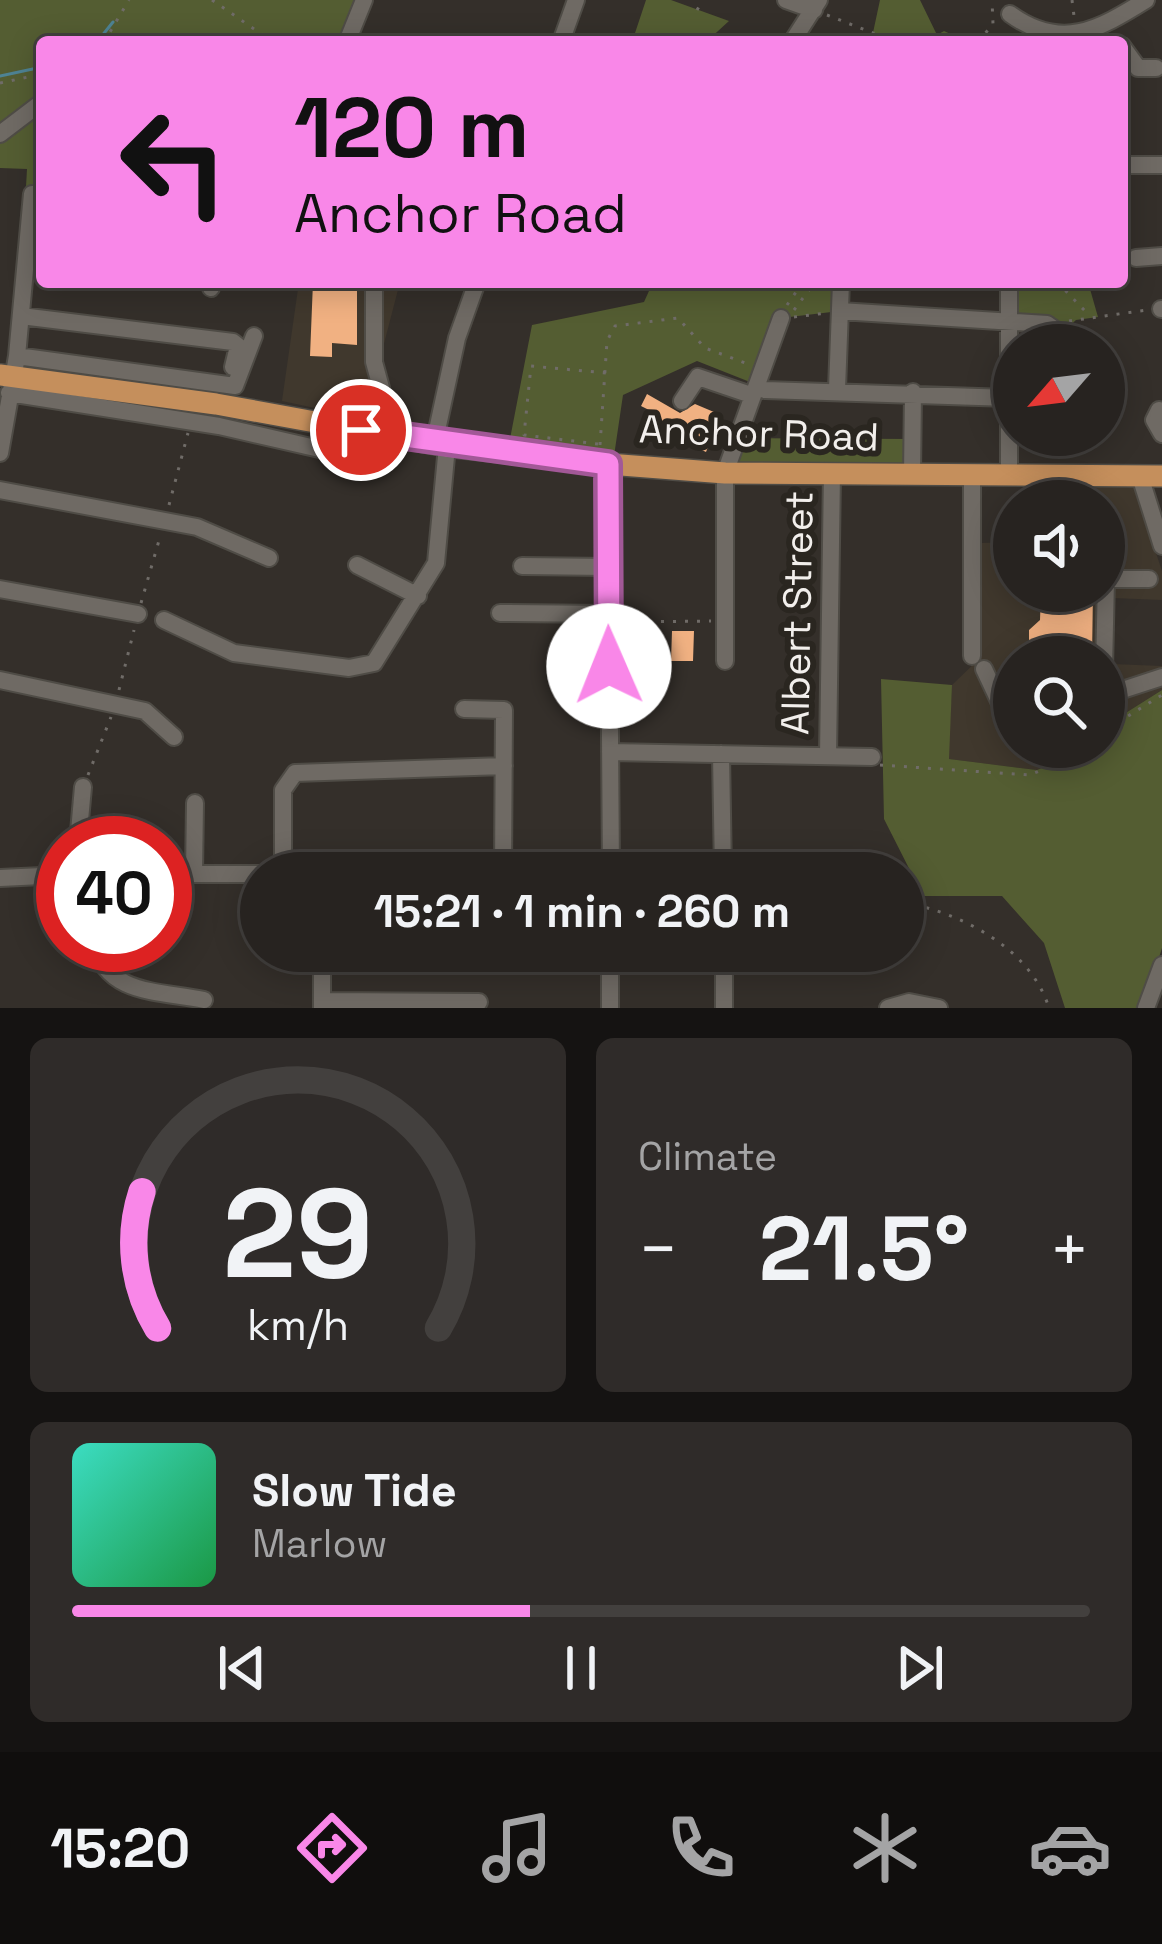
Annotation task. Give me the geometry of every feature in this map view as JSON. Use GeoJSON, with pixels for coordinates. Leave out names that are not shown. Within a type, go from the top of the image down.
{"type":"FeatureCollection","features":[{"type":"Feature","properties":{"kind":"main road","name":"Anchor Road"},"geometry":{"type":"LineString","coordinates":[[9,375],[217,404],[441,445],[725,472],[1151,476]]}},
{"type":"Feature","properties":{"kind":"street"},"geometry":{"type":"LineString","coordinates":[[349,36],[364,0]]}},
{"type":"Feature","properties":{"kind":"street"},"geometry":{"type":"LineString","coordinates":[[563,36],[576,0]]}},
{"type":"Feature","properties":{"kind":"street"},"geometry":{"type":"LineString","coordinates":[[786,0],[816,5],[796,36]]}},
{"type":"Feature","properties":{"kind":"street"},"geometry":{"type":"LineString","coordinates":[[1073,36],[1108,23],[1146,0]]}},
{"type":"Feature","properties":{"kind":"street"},"geometry":{"type":"LineString","coordinates":[[1010,14],[1023,31],[1062,36]]}},
{"type":"Feature","properties":{"kind":"street"},"geometry":{"type":"LineString","coordinates":[[1108,23],[1116,36]]}},
{"type":"Feature","properties":{"kind":"street"},"geometry":{"type":"LineString","coordinates":[[1128,52],[1148,74]]}},
{"type":"Feature","properties":{"kind":"street"},"geometry":{"type":"LineString","coordinates":[[0,134],[36,107]]}},
{"type":"Feature","properties":{"kind":"street"},"geometry":{"type":"LineString","coordinates":[[1128,165],[1162,165]]}},
{"type":"Feature","properties":{"kind":"street"},"geometry":{"type":"LineString","coordinates":[[0,453],[9,375],[34,248],[32,194]]}},
{"type":"Feature","properties":{"kind":"street"},"geometry":{"type":"LineString","coordinates":[[1136,258],[1162,256]]}},
{"type":"Feature","properties":{"kind":"street"},"geometry":{"type":"LineString","coordinates":[[374,288],[374,362],[394,436]]}},
{"type":"Feature","properties":{"kind":"street"},"geometry":{"type":"LineString","coordinates":[[164,620],[234,653],[356,669],[384,655],[436,563],[441,445],[457,338],[475,288]]}},
{"type":"Feature","properties":{"kind":"street"},"geometry":{"type":"LineString","coordinates":[[837,389],[841,288]]}},
{"type":"Feature","properties":{"kind":"street"},"geometry":{"type":"LineString","coordinates":[[1009,288],[1010,322]]}},
{"type":"Feature","properties":{"kind":"street"},"geometry":{"type":"LineString","coordinates":[[840,311],[1029,324]]}},
{"type":"Feature","properties":{"kind":"street"},"geometry":{"type":"LineString","coordinates":[[21,316],[233,342],[238,346],[231,386]]}},
{"type":"Feature","properties":{"kind":"street"},"geometry":{"type":"LineString","coordinates":[[724,661],[725,472],[786,318]]}},
{"type":"Feature","properties":{"kind":"street"},"geometry":{"type":"LineString","coordinates":[[231,386],[254,336]]}},
{"type":"Feature","properties":{"kind":"street"},"geometry":{"type":"LineString","coordinates":[[9,375],[231,386]]}},
{"type":"Feature","properties":{"kind":"street"},"geometry":{"type":"LineString","coordinates":[[9,375],[324,450]]}},
{"type":"Feature","properties":{"kind":"street"},"geometry":{"type":"LineString","coordinates":[[682,401],[698,377],[758,393],[837,389],[993,397]]}},
{"type":"Feature","properties":{"kind":"street"},"geometry":{"type":"LineString","coordinates":[[912,474],[913,392]]}},
{"type":"Feature","properties":{"kind":"street"},"geometry":{"type":"LineString","coordinates":[[1160,410],[1154,420],[1162,434]]}},
{"type":"Feature","properties":{"kind":"street"},"geometry":{"type":"LineString","coordinates":[[1009,456],[1009,476]]}},
{"type":"Feature","properties":{"kind":"street"},"geometry":{"type":"LineString","coordinates":[[602,457],[609,568],[611,852]]}},
{"type":"Feature","properties":{"kind":"street","name":"Albert Street"},"geometry":{"type":"LineString","coordinates":[[828,756],[832,472]]}},
{"type":"Feature","properties":{"kind":"street"},"geometry":{"type":"LineString","coordinates":[[972,476],[978,662],[993,690]]}},
{"type":"Feature","properties":{"kind":"street"},"geometry":{"type":"LineString","coordinates":[[1151,476],[1162,546]]}},
{"type":"Feature","properties":{"kind":"street"},"geometry":{"type":"LineString","coordinates":[[0,490],[166,519],[268,558]]}},
{"type":"Feature","properties":{"kind":"street"},"geometry":{"type":"LineString","coordinates":[[357,565],[418,596]]}},
{"type":"Feature","properties":{"kind":"street"},"geometry":{"type":"LineString","coordinates":[[522,566],[609,568]]}},
{"type":"Feature","properties":{"kind":"street"},"geometry":{"type":"LineString","coordinates":[[1105,636],[1106,579],[1149,579]]}},
{"type":"Feature","properties":{"kind":"street"},"geometry":{"type":"LineString","coordinates":[[0,589],[137,614]]}},
{"type":"Feature","properties":{"kind":"street"},"geometry":{"type":"LineString","coordinates":[[500,613],[608,618]]}},
{"type":"Feature","properties":{"kind":"street"},"geometry":{"type":"LineString","coordinates":[[1125,690],[1162,677]]}},
{"type":"Feature","properties":{"kind":"street"},"geometry":{"type":"LineString","coordinates":[[0,680],[145,711],[173,737]]}},
{"type":"Feature","properties":{"kind":"street"},"geometry":{"type":"LineString","coordinates":[[464,709],[504,710],[503,852]]}},
{"type":"Feature","properties":{"kind":"street"},"geometry":{"type":"LineString","coordinates":[[610,752],[872,757]]}},
{"type":"Feature","properties":{"kind":"street"},"geometry":{"type":"LineString","coordinates":[[721,754],[723,852]]}},
{"type":"Feature","properties":{"kind":"street"},"geometry":{"type":"LineString","coordinates":[[283,852],[283,790],[295,773],[505,766]]}},
{"type":"Feature","properties":{"kind":"street"},"geometry":{"type":"LineString","coordinates":[[80,816],[83,788]]}},
{"type":"Feature","properties":{"kind":"street"},"geometry":{"type":"LineString","coordinates":[[194,803],[202,823],[194,874],[240,874]]}},
{"type":"Feature","properties":{"kind":"street"},"geometry":{"type":"LineString","coordinates":[[0,878],[36,876]]}},
{"type":"Feature","properties":{"kind":"street"},"geometry":{"type":"LineString","coordinates":[[1146,1008],[1162,965]]}},
{"type":"Feature","properties":{"kind":"street"},"geometry":{"type":"LineString","coordinates":[[107,972],[114,980],[194,993]]}},
{"type":"Feature","properties":{"kind":"street"},"geometry":{"type":"LineString","coordinates":[[322,972],[322,1004],[479,1001]]}},
{"type":"Feature","properties":{"kind":"street"},"geometry":{"type":"LineString","coordinates":[[610,972],[610,1008]]}},
{"type":"Feature","properties":{"kind":"street"},"geometry":{"type":"LineString","coordinates":[[724,972],[724,1008]]}},
{"type":"Feature","properties":{"kind":"street"},"geometry":{"type":"LineString","coordinates":[[888,1008],[909,1002],[939,1008]]}},
{"type":"Feature","properties":{"kind":"path"},"geometry":{"type":"LineString","coordinates":[[108,36],[129,0]]}},
{"type":"Feature","properties":{"kind":"path"},"geometry":{"type":"LineString","coordinates":[[212,0],[264,36]]}},
{"type":"Feature","properties":{"kind":"path"},"geometry":{"type":"LineString","coordinates":[[223,8],[228,0]]}},
{"type":"Feature","properties":{"kind":"path"},"geometry":{"type":"LineString","coordinates":[[697,10],[703,0]]}},
{"type":"Feature","properties":{"kind":"path"},"geometry":{"type":"LineString","coordinates":[[983,36],[993,24],[992,0]]}},
{"type":"Feature","properties":{"kind":"path"},"geometry":{"type":"LineString","coordinates":[[816,5],[873,33],[895,36]]}},
{"type":"Feature","properties":{"kind":"path"},"geometry":{"type":"LineString","coordinates":[[0,82],[36,75]]}},
{"type":"Feature","properties":{"kind":"path"},"geometry":{"type":"LineString","coordinates":[[786,318],[800,288]]}},
{"type":"Feature","properties":{"kind":"path"},"geometry":{"type":"LineString","coordinates":[[786,318],[810,288]]}},
{"type":"Feature","properties":{"kind":"path"},"geometry":{"type":"LineString","coordinates":[[1063,288],[1089,316]]}},
{"type":"Feature","properties":{"kind":"path"},"geometry":{"type":"LineString","coordinates":[[1074,317],[1161,309]]}},
{"type":"Feature","properties":{"kind":"path"},"geometry":{"type":"LineString","coordinates":[[786,318],[840,311]]}},
{"type":"Feature","properties":{"kind":"path"},"geometry":{"type":"LineString","coordinates":[[606,374],[531,366],[524,435],[602,457],[606,374],[607,341],[615,326],[668,316],[687,323],[705,348],[769,360]]}},
{"type":"Feature","properties":{"kind":"path"},"geometry":{"type":"LineString","coordinates":[[83,788],[116,704],[191,422]]}},
{"type":"Feature","properties":{"kind":"path"},"geometry":{"type":"LineString","coordinates":[[608,618],[725,621]]}},
{"type":"Feature","properties":{"kind":"path"},"geometry":{"type":"LineString","coordinates":[[1125,718],[1162,694]]}},
{"type":"Feature","properties":{"kind":"path"},"geometry":{"type":"LineString","coordinates":[[872,757],[880,765],[1030,775],[1046,768]]}},
{"type":"Feature","properties":{"kind":"path"},"geometry":{"type":"LineString","coordinates":[[924,908],[968,921],[1004,947],[1049,1008]]}},
{"type":"Feature","properties":{"kind":"shaded area"},"geometry":{"type":"Polygon","coordinates":[[[298,288],[398,288],[379,363],[400,426],[282,401],[298,288]]]}},
{"type":"Feature","properties":{"kind":"shaded area"},"geometry":{"type":"Polygon","coordinates":[[[1125,484],[1133,484],[1162,571],[1162,600],[1125,598],[1125,484]]]}},
{"type":"Feature","properties":{"kind":"shaded area"},"geometry":{"type":"Polygon","coordinates":[[[981,543],[993,543],[993,612],[1113,612],[1112,636],[993,636],[993,765],[948,759],[952,685],[982,656],[981,543]]]}},
{"type":"Feature","properties":{"kind":"shaded area"},"geometry":{"type":"Polygon","coordinates":[[[1125,665],[1162,666],[1162,690],[1125,713],[1125,665]]]}},
{"type":"Feature","properties":{"kind":"green space"},"geometry":{"type":"Polygon","coordinates":[[[0,0],[356,0],[341,36],[36,36],[36,188],[26,187],[27,169],[0,168],[0,0]]]}},
{"type":"Feature","properties":{"kind":"green space"},"geometry":{"type":"Polygon","coordinates":[[[646,0],[671,0],[729,21],[713,36],[634,36],[646,0]]]}},
{"type":"Feature","properties":{"kind":"green space"},"geometry":{"type":"Polygon","coordinates":[[[880,0],[920,0],[937,35],[944,31],[955,36],[872,36],[880,0]]]}},
{"type":"Feature","properties":{"kind":"green space"},"geometry":{"type":"Polygon","coordinates":[[[650,288],[842,288],[840,311],[781,318],[755,384],[697,361],[623,395],[614,456],[509,444],[532,325],[644,302],[650,288]]]}},
{"type":"Feature","properties":{"kind":"green space"},"geometry":{"type":"Polygon","coordinates":[[[1009,288],[1090,288],[1098,317],[1072,324],[1010,322],[1009,288]]]}},
{"type":"Feature","properties":{"kind":"green space"},"geometry":{"type":"Polygon","coordinates":[[[732,438],[913,439],[912,474],[725,473],[732,438]]]}},
{"type":"Feature","properties":{"kind":"green space"},"geometry":{"type":"Polygon","coordinates":[[[881,679],[952,685],[949,759],[1037,770],[1125,768],[1125,713],[1162,690],[1162,948],[1143,1008],[1065,1008],[1044,943],[1002,896],[924,896],[924,852],[901,852],[884,819],[881,679]]]}},
{"type":"Feature","properties":{"kind":"building"},"geometry":{"type":"Polygon","coordinates":[[[313,288],[357,288],[357,345],[332,343],[332,357],[310,356],[313,288]]]}},
{"type":"Feature","properties":{"kind":"building"},"geometry":{"type":"Polygon","coordinates":[[[647,394],[680,413],[695,404],[721,415],[706,452],[666,433],[661,443],[642,434],[653,412],[641,406],[647,394]]]}},
{"type":"Feature","properties":{"kind":"building"},"geometry":{"type":"Polygon","coordinates":[[[1040,612],[1093,612],[1092,636],[1029,636],[1040,612]]]}},
{"type":"Feature","properties":{"kind":"building"},"geometry":{"type":"Polygon","coordinates":[[[672,631],[694,631],[693,661],[671,661],[672,631]]]}},
{"type":"Feature","properties":{"kind":"waterway"},"geometry":{"type":"LineString","coordinates":[[102,36],[113,22]]}},
{"type":"Feature","properties":{"kind":"waterway"},"geometry":{"type":"LineString","coordinates":[[0,76],[36,68]]}},
{"type":"Feature","properties":{"kind":"route"},"geometry":{"type":"LineString","coordinates":[[361,430],[447,446],[608,464],[609,666]]}}]}
